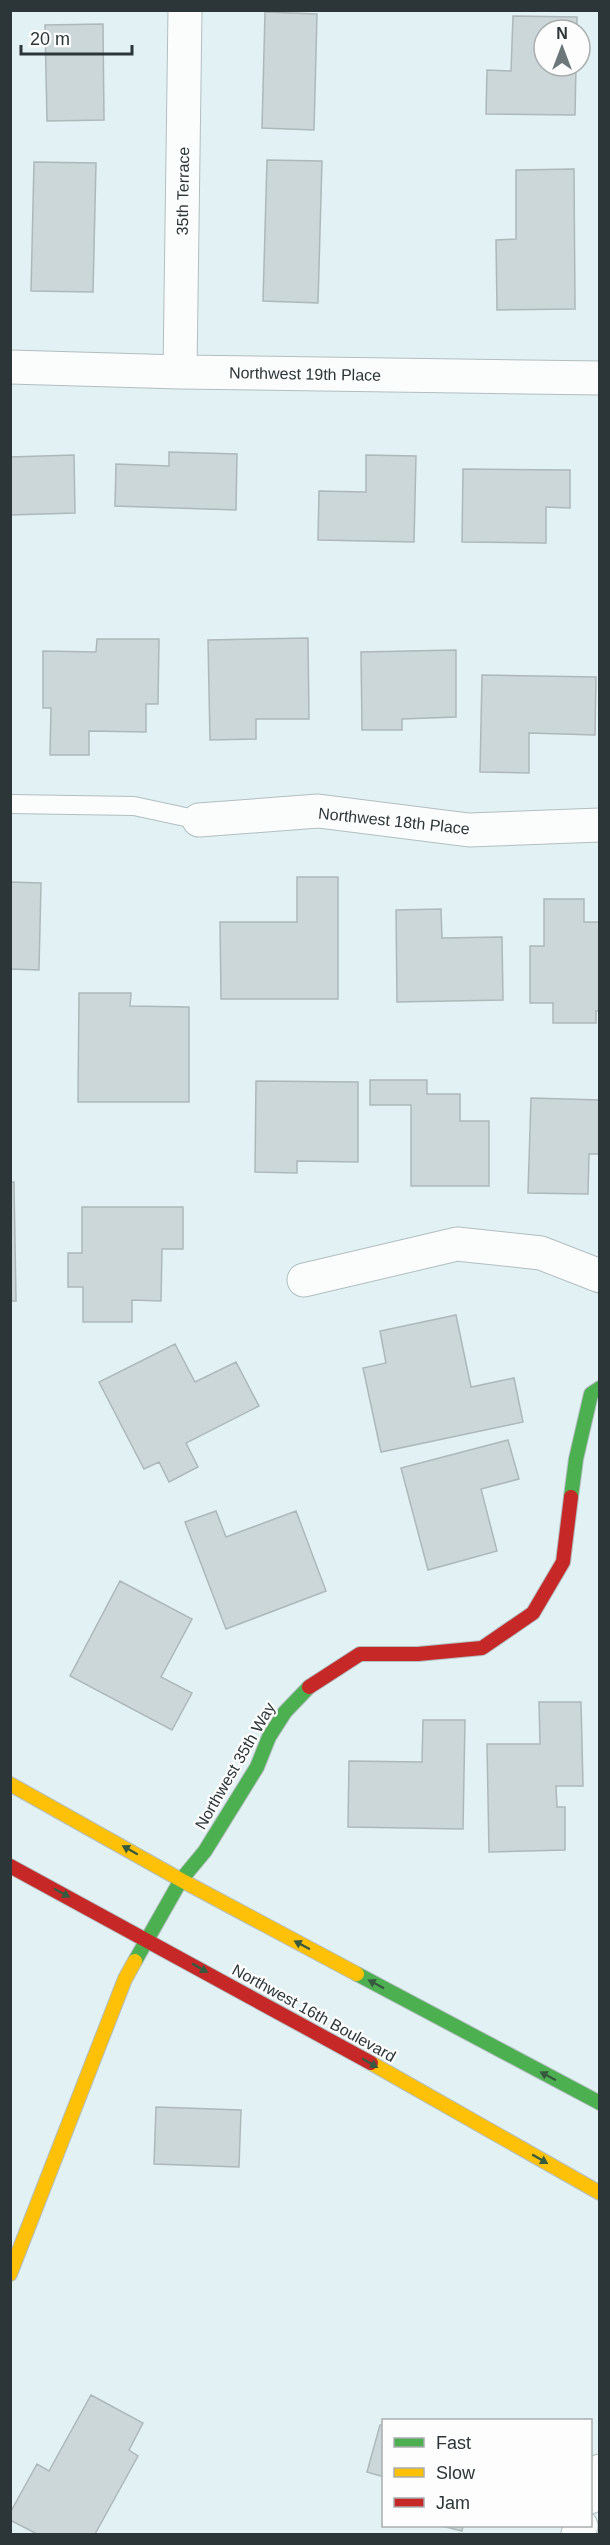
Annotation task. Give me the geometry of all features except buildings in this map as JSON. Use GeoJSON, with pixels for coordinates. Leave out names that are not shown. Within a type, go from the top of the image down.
{"type":"FeatureCollection","features":[{"type":"Feature","properties":{"kind":"main road","name":"Northwest 35th Way"},"geometry":{"type":"LineString","coordinates":[[10,2274],[125,1979],[181,1880],[205,1851],[257,1767],[269,1737],[285,1712],[307,1688],[360,1654],[418,1654],[483,1648],[533,1613],[563,1562],[576,1459],[591,1394],[600,1388]]}},
{"type":"Feature","properties":{"kind":"main road"},"geometry":{"type":"LineString","coordinates":[[10,1784],[181,1880],[600,2103]]}},
{"type":"Feature","properties":{"kind":"main road","name":"Northwest 16th Boulevard"},"geometry":{"type":"LineString","coordinates":[[10,1866],[149,1939],[600,2193]]}},
{"type":"Feature","properties":{"kind":"street","name":"35th Terrace"},"geometry":{"type":"LineString","coordinates":[[180,372],[185,10]]}},
{"type":"Feature","properties":{"kind":"street","name":"Northwest 19th Place"},"geometry":{"type":"LineString","coordinates":[[10,367],[180,372],[600,378]]}},
{"type":"Feature","properties":{"kind":"street","name":"Northwest 18th Place"},"geometry":{"type":"LineString","coordinates":[[199,820],[318,811],[469,830],[600,825]]}},
{"type":"Feature","properties":{"kind":"street"},"geometry":{"type":"LineString","coordinates":[[304,1280],[457,1244],[541,1253],[600,1276]]}},
{"type":"Feature","properties":{"kind":"street"},"geometry":{"type":"LineString","coordinates":[[592,2494],[600,2471]]}},
{"type":"Feature","properties":{"kind":"lane","name":"Northwest 18th Place"},"geometry":{"type":"LineString","coordinates":[[10,804],[134,806],[199,820]]}},
{"type":"Feature","properties":{"kind":"traffic: fast"},"geometry":{"type":"LineString","coordinates":[[571,1497],[576,1459],[591,1394],[600,1388]]}},
{"type":"Feature","properties":{"kind":"traffic: fast"},"geometry":{"type":"LineString","coordinates":[[135,1961],[181,1880],[205,1851],[257,1767],[269,1737],[285,1712],[309,1687]]}},
{"type":"Feature","properties":{"kind":"traffic: fast"},"geometry":{"type":"LineString","coordinates":[[357,1974],[600,2103]]}},
{"type":"Feature","properties":{"kind":"traffic: slow"},"geometry":{"type":"LineString","coordinates":[[10,1784],[181,1880],[357,1974]]}},
{"type":"Feature","properties":{"kind":"traffic: slow"},"geometry":{"type":"LineString","coordinates":[[10,2274],[125,1979],[135,1961]]}},
{"type":"Feature","properties":{"kind":"traffic: slow"},"geometry":{"type":"LineString","coordinates":[[371,2063],[600,2193]]}},
{"type":"Feature","properties":{"kind":"traffic: jam"},"geometry":{"type":"LineString","coordinates":[[309,1687],[360,1654],[418,1654],[482,1648],[533,1613],[563,1562],[571,1497]]}},
{"type":"Feature","properties":{"kind":"traffic: jam"},"geometry":{"type":"LineString","coordinates":[[10,1866],[371,2063]]}}]}
